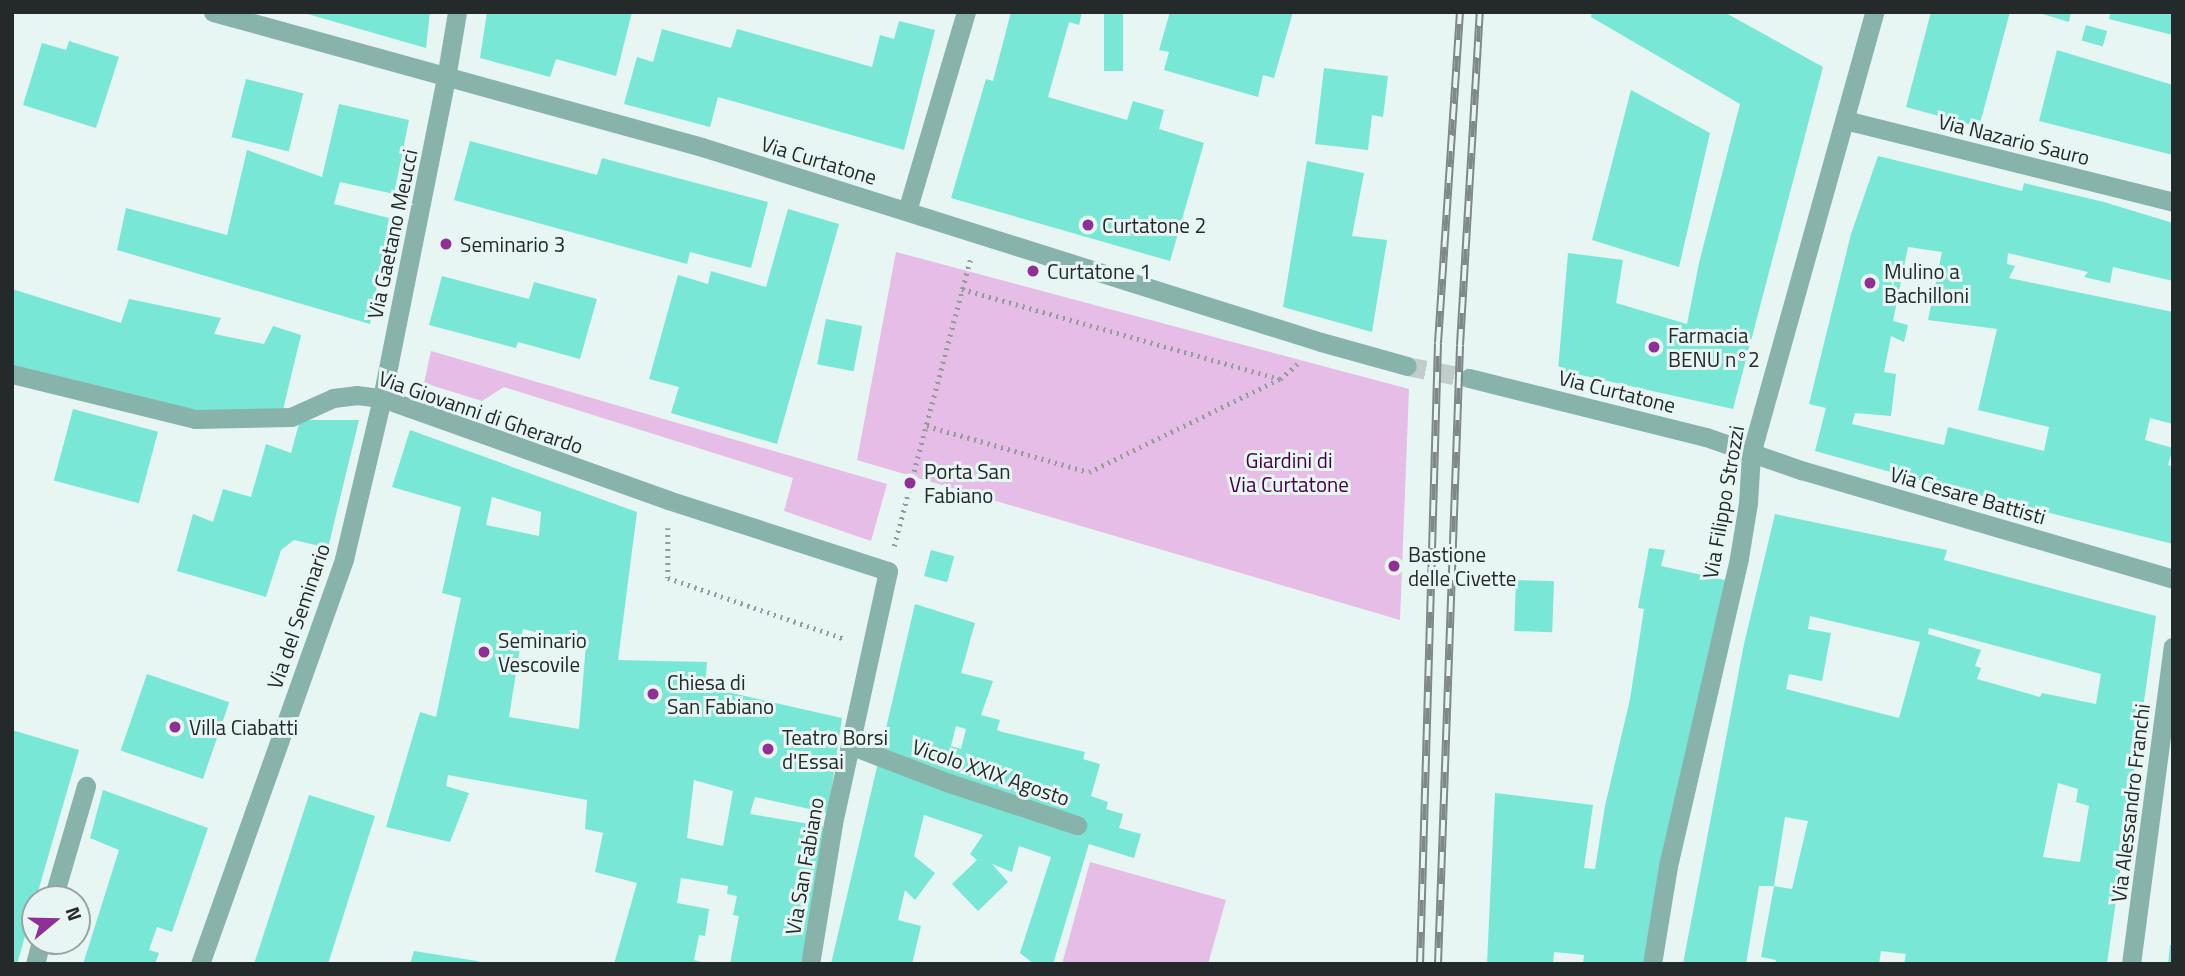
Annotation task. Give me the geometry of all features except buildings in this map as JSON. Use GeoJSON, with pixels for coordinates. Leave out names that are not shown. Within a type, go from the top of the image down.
{"type":"FeatureCollection","features":[{"type":"Feature","properties":{"kind":"street","name":"Via Curtatone"},"geometry":{"type":"LineString","coordinates":[[213,12],[702,147],[1321,342],[1407,366]]}},
{"type":"Feature","properties":{"kind":"street","name":"Via Gaetano Meucci"},"geometry":{"type":"LineString","coordinates":[[382,398],[457,12]]}},
{"type":"Feature","properties":{"kind":"street"},"geometry":{"type":"LineString","coordinates":[[907,211],[966,12]]}},
{"type":"Feature","properties":{"kind":"street","name":"Via Filippo Strozzi"},"geometry":{"type":"LineString","coordinates":[[1652,964],[1668,866],[1738,558],[1748,503],[1751,454],[1874,12]]}},
{"type":"Feature","properties":{"kind":"street","name":"Via Nazario Sauro"},"geometry":{"type":"LineString","coordinates":[[1845,120],[2173,202]]}},
{"type":"Feature","properties":{"kind":"street","name":"Via Giovanni di Gherardo"},"geometry":{"type":"LineString","coordinates":[[12,373],[195,419],[291,416],[333,398],[356,395],[382,398],[668,500],[888,571]]}},
{"type":"Feature","properties":{"kind":"street","name":"Via Curtatone"},"geometry":{"type":"LineString","coordinates":[[1469,378],[1706,437],[1751,454]]}},
{"type":"Feature","properties":{"kind":"street","name":"Via del Seminario"},"geometry":{"type":"LineString","coordinates":[[200,964],[344,559],[382,398]]}},
{"type":"Feature","properties":{"kind":"street","name":"Via Cesare Battisti"},"geometry":{"type":"LineString","coordinates":[[1751,454],[2173,579]]}},
{"type":"Feature","properties":{"kind":"street","name":"Via San Fabiano"},"geometry":{"type":"LineString","coordinates":[[810,964],[833,824],[888,571]]}},
{"type":"Feature","properties":{"kind":"street","name":"Via Alessandro Franchi"},"geometry":{"type":"LineString","coordinates":[[2132,964],[2173,647]]}},
{"type":"Feature","properties":{"kind":"street","name":"Vicolo XXIX Agosto"},"geometry":{"type":"LineString","coordinates":[[852,746],[949,783],[1077,825]]}},
{"type":"Feature","properties":{"kind":"street"},"geometry":{"type":"LineString","coordinates":[[57,885],[86,786]]}},
{"type":"Feature","properties":{"kind":"path"},"geometry":{"type":"LineString","coordinates":[[888,571],[978,233]]}},
{"type":"Feature","properties":{"kind":"path"},"geometry":{"type":"LineString","coordinates":[[962,289],[1280,379]]}},
{"type":"Feature","properties":{"kind":"path"},"geometry":{"type":"LineString","coordinates":[[927,426],[1089,472],[1280,379],[1321,342]]}},
{"type":"Feature","properties":{"kind":"path"},"geometry":{"type":"LineString","coordinates":[[668,500],[668,578],[872,648]]}},
{"type":"Feature","properties":{"kind":"green space","name":"Giardini di Via Curtatone"},"geometry":{"type":"Polygon","coordinates":[[[896,252],[1409,389],[1400,620],[857,460],[896,252]]]}},
{"type":"Feature","properties":{"kind":"green space"},"geometry":{"type":"Polygon","coordinates":[[[431,351],[887,484],[871,541],[784,511],[793,478],[504,387],[482,401],[424,383],[431,351]]]}},
{"type":"Feature","properties":{"kind":"green space"},"geometry":{"type":"Polygon","coordinates":[[[1090,862],[1226,900],[1208,964],[1062,964],[1090,862]]]}},
{"type":"Feature","properties":{"kind":"tunnel"},"geometry":{"type":"LineString","coordinates":[[1407,366],[1469,378]]}},
{"type":"Feature","properties":{"kind":"railway"},"geometry":{"type":"LineString","coordinates":[[1420,964],[1438,343],[1460,12]]}},
{"type":"Feature","properties":{"kind":"railway"},"geometry":{"type":"LineString","coordinates":[[1438,964],[1460,345],[1480,12]]}},
{"type":"Feature","properties":{"kind":"place","name":"Curtatone 2"},"geometry":{"type":"Point","coordinates":[1088,225]}},
{"type":"Feature","properties":{"kind":"place","name":"Seminario 3"},"geometry":{"type":"Point","coordinates":[446,244]}},
{"type":"Feature","properties":{"kind":"place","name":"Curtatone 1"},"geometry":{"type":"Point","coordinates":[1033,271]}},
{"type":"Feature","properties":{"kind":"place","name":"Mulino a Bachilloni"},"geometry":{"type":"Point","coordinates":[1870,283]}},
{"type":"Feature","properties":{"kind":"place","name":"Farmacia BENU n°2"},"geometry":{"type":"Point","coordinates":[1654,347]}},
{"type":"Feature","properties":{"kind":"place","name":"Porta San Fabiano"},"geometry":{"type":"Point","coordinates":[910,483]}},
{"type":"Feature","properties":{"kind":"place","name":"Bastione delle Civette"},"geometry":{"type":"Point","coordinates":[1394,566]}},
{"type":"Feature","properties":{"kind":"place","name":"Seminario Vescovile"},"geometry":{"type":"Point","coordinates":[484,652]}},
{"type":"Feature","properties":{"kind":"place","name":"Chiesa di San Fabiano"},"geometry":{"type":"Point","coordinates":[653,694]}},
{"type":"Feature","properties":{"kind":"place","name":"Villa Ciabatti"},"geometry":{"type":"Point","coordinates":[175,727]}},
{"type":"Feature","properties":{"kind":"place","name":"Teatro Borsi d'Essai"},"geometry":{"type":"Point","coordinates":[768,749]}}]}
